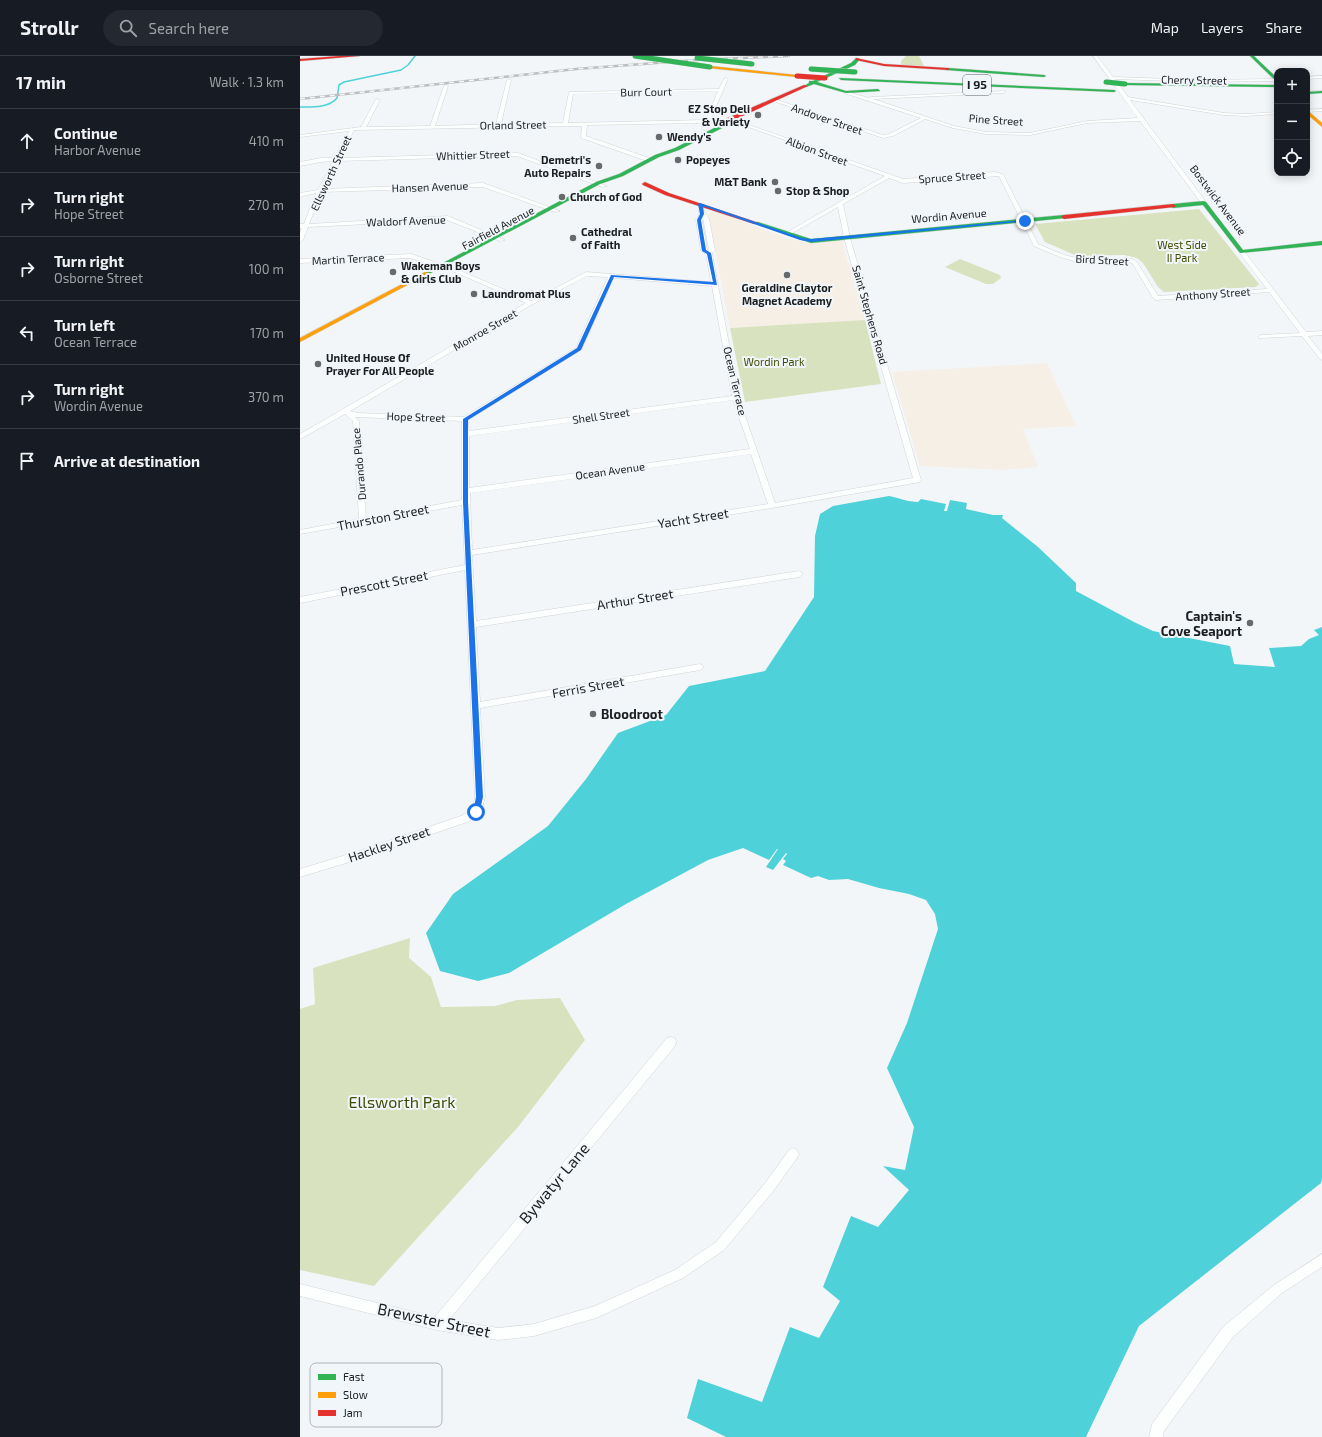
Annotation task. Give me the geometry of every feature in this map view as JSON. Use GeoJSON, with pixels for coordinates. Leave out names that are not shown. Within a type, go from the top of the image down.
{"type":"FeatureCollection","features":[{"type":"Feature","properties":{"kind":"main road"},"geometry":{"type":"LineString","coordinates":[[300,60],[358,56]]}},
{"type":"Feature","properties":{"kind":"main road","name":"I 95"},"geometry":{"type":"LineString","coordinates":[[635,56],[710,67],[797,76],[1114,91],[1129,95],[1174,94]]}},
{"type":"Feature","properties":{"kind":"main road","name":"I 95"},"geometry":{"type":"LineString","coordinates":[[685,56],[752,64],[855,72],[1108,81]]}},
{"type":"Feature","properties":{"kind":"main road"},"geometry":{"type":"LineString","coordinates":[[1252,56],[1274,80]]}},
{"type":"Feature","properties":{"kind":"main road"},"geometry":{"type":"LineString","coordinates":[[862,58],[884,65],[1053,77]]}},
{"type":"Feature","properties":{"kind":"main road","name":"Fairfield Avenue"},"geometry":{"type":"LineString","coordinates":[[300,347],[306,339],[653,158],[706,125],[729,120],[772,100],[774,96],[810,82],[846,62],[862,58]]}},
{"type":"Feature","properties":{"kind":"main road"},"geometry":{"type":"LineString","coordinates":[[1095,80],[1125,84],[1208,86],[1274,82]]}},
{"type":"Feature","properties":{"kind":"main road","name":"Pine Street"},"geometry":{"type":"LineString","coordinates":[[810,82],[846,92]]}},
{"type":"Feature","properties":{"kind":"main road"},"geometry":{"type":"LineString","coordinates":[[1310,84],[1322,84]]}},
{"type":"Feature","properties":{"kind":"main road"},"geometry":{"type":"LineString","coordinates":[[846,92],[888,90],[1114,91]]}},
{"type":"Feature","properties":{"kind":"main road"},"geometry":{"type":"LineString","coordinates":[[1310,93],[1322,92]]}},
{"type":"Feature","properties":{"kind":"main road"},"geometry":{"type":"LineString","coordinates":[[1247,95],[1274,94]]}},
{"type":"Feature","properties":{"kind":"main road"},"geometry":{"type":"LineString","coordinates":[[1310,114],[1322,126]]}},
{"type":"Feature","properties":{"kind":"main road","name":"Fairfield Avenue"},"geometry":{"type":"LineString","coordinates":[[653,158],[677,149],[724,125],[729,120]]}},
{"type":"Feature","properties":{"kind":"main road","name":"Wordin Avenue"},"geometry":{"type":"LineString","coordinates":[[621,175],[646,184],[651,188],[811,241],[1204,203]]}},
{"type":"Feature","properties":{"kind":"main road","name":"Bostwick Avenue"},"geometry":{"type":"LineString","coordinates":[[1204,203],[1242,252]]}},
{"type":"Feature","properties":{"kind":"main road"},"geometry":{"type":"LineString","coordinates":[[1242,252],[1322,243]]}},
{"type":"Feature","properties":{"kind":"street","name":"Bostwick Avenue"},"geometry":{"type":"LineString","coordinates":[[1095,56],[1108,81],[1129,95],[1142,119],[1204,203]]}},
{"type":"Feature","properties":{"kind":"street"},"geometry":{"type":"LineString","coordinates":[[1310,78],[1322,77]]}},
{"type":"Feature","properties":{"kind":"street"},"geometry":{"type":"LineString","coordinates":[[706,125],[726,79]]}},
{"type":"Feature","properties":{"kind":"street"},"geometry":{"type":"LineString","coordinates":[[498,125],[509,80]]}},
{"type":"Feature","properties":{"kind":"street","name":"Cherry Street"},"geometry":{"type":"LineString","coordinates":[[1108,81],[1274,82]]}},
{"type":"Feature","properties":{"kind":"street"},"geometry":{"type":"LineString","coordinates":[[432,128],[446,86]]}},
{"type":"Feature","properties":{"kind":"street","name":"Burr Court"},"geometry":{"type":"LineString","coordinates":[[565,124],[571,93],[722,90]]}},
{"type":"Feature","properties":{"kind":"street","name":"Pine Street"},"geometry":{"type":"LineString","coordinates":[[846,92],[962,130],[986,133],[1010,135],[1036,133],[1087,122],[1142,119]]}},
{"type":"Feature","properties":{"kind":"street"},"geometry":{"type":"LineString","coordinates":[[865,99],[1004,92]]}},
{"type":"Feature","properties":{"kind":"street"},"geometry":{"type":"LineString","coordinates":[[1129,95],[1224,114],[1246,115],[1274,113]]}},
{"type":"Feature","properties":{"kind":"street"},"geometry":{"type":"LineString","coordinates":[[363,129],[378,100]]}},
{"type":"Feature","properties":{"kind":"street","name":"Andover Street"},"geometry":{"type":"LineString","coordinates":[[772,100],[882,137],[891,136],[924,118]]}},
{"type":"Feature","properties":{"kind":"street"},"geometry":{"type":"LineString","coordinates":[[1310,111],[1322,110]]}},
{"type":"Feature","properties":{"kind":"street","name":"Albion Street"},"geometry":{"type":"LineString","coordinates":[[729,120],[903,181]]}},
{"type":"Feature","properties":{"kind":"street"},"geometry":{"type":"LineString","coordinates":[[585,124],[583,137],[653,158]]}},
{"type":"Feature","properties":{"kind":"street","name":"Orland Street"},"geometry":{"type":"LineString","coordinates":[[300,136],[352,129],[498,125],[706,125]]}},
{"type":"Feature","properties":{"kind":"street","name":"Ellsworth Street"},"geometry":{"type":"LineString","coordinates":[[300,240],[320,191],[352,129]]}},
{"type":"Feature","properties":{"kind":"street","name":"Whittier Street"},"geometry":{"type":"LineString","coordinates":[[300,164],[321,160],[518,154],[601,184]]}},
{"type":"Feature","properties":{"kind":"street","name":"Spruce Street"},"geometry":{"type":"LineString","coordinates":[[903,181],[994,174],[1001,175]]}},
{"type":"Feature","properties":{"kind":"street","name":"Bird Street"},"geometry":{"type":"LineString","coordinates":[[1001,175],[1036,245],[1081,261],[1130,260],[1135,263],[1156,298]]}},
{"type":"Feature","properties":{"kind":"street"},"geometry":{"type":"LineString","coordinates":[[787,234],[889,176]]}},
{"type":"Feature","properties":{"kind":"street","name":"Hansen Avenue"},"geometry":{"type":"LineString","coordinates":[[300,195],[320,191],[482,185],[553,210]]}},
{"type":"Feature","properties":{"kind":"street","name":"Ocean Terrace"},"geometry":{"type":"LineString","coordinates":[[700,204],[702,214],[699,220],[704,251],[709,253],[736,398],[772,506]]}},
{"type":"Feature","properties":{"kind":"street","name":"Saint Stephens Road"},"geometry":{"type":"LineString","coordinates":[[840,204],[847,238],[917,480]]}},
{"type":"Feature","properties":{"kind":"street","name":"Waldorf Avenue"},"geometry":{"type":"LineString","coordinates":[[300,226],[448,218],[499,238]]}},
{"type":"Feature","properties":{"kind":"street","name":"Bostwick Avenue"},"geometry":{"type":"LineString","coordinates":[[1242,252],[1322,358]]}},
{"type":"Feature","properties":{"kind":"street","name":"Martin Terrace"},"geometry":{"type":"LineString","coordinates":[[300,261],[411,256],[531,303]]}},
{"type":"Feature","properties":{"kind":"street","name":"Monroe Street"},"geometry":{"type":"LineString","coordinates":[[300,437],[531,303],[586,274],[715,284]]}},
{"type":"Feature","properties":{"kind":"street"},"geometry":{"type":"LineString","coordinates":[[475,706],[468,567],[465,419],[579,349],[612,276]]}},
{"type":"Feature","properties":{"kind":"street","name":"Anthony Street"},"geometry":{"type":"LineString","coordinates":[[1156,298],[1271,290]]}},
{"type":"Feature","properties":{"kind":"street"},"geometry":{"type":"LineString","coordinates":[[1261,337],[1322,333]]}},
{"type":"Feature","properties":{"kind":"street","name":"Shell Street"},"geometry":{"type":"LineString","coordinates":[[465,434],[736,398]]}},
{"type":"Feature","properties":{"kind":"street","name":"Hope Street"},"geometry":{"type":"LineString","coordinates":[[345,411],[357,415],[465,419]]}},
{"type":"Feature","properties":{"kind":"street","name":"Durando Place"},"geometry":{"type":"LineString","coordinates":[[345,411],[356,421],[363,521]]}},
{"type":"Feature","properties":{"kind":"street","name":"Ocean Avenue"},"geometry":{"type":"LineString","coordinates":[[466,491],[754,451]]}},
{"type":"Feature","properties":{"kind":"street","name":"Yacht Street"},"geometry":{"type":"LineString","coordinates":[[468,553],[772,506],[917,480]]}},
{"type":"Feature","properties":{"kind":"street","name":"Thurston Street"},"geometry":{"type":"LineString","coordinates":[[300,532],[466,502]]}},
{"type":"Feature","properties":{"kind":"street","name":"Prescott Street"},"geometry":{"type":"LineString","coordinates":[[300,600],[468,567]]}},
{"type":"Feature","properties":{"kind":"street","name":"Arthur Street"},"geometry":{"type":"LineString","coordinates":[[471,625],[799,574]]}},
{"type":"Feature","properties":{"kind":"street","name":"Ferris Street"},"geometry":{"type":"LineString","coordinates":[[475,706],[700,667]]}},
{"type":"Feature","properties":{"kind":"street","name":"Hackley Street"},"geometry":{"type":"LineString","coordinates":[[300,873],[464,819],[476,812],[480,797],[475,706]]}},
{"type":"Feature","properties":{"kind":"street","name":"Bywatyr Lane"},"geometry":{"type":"LineString","coordinates":[[437,1324],[671,1042]]}},
{"type":"Feature","properties":{"kind":"street","name":"Brewster Street"},"geometry":{"type":"LineString","coordinates":[[300,1290],[437,1324],[498,1334],[534,1330],[596,1312],[679,1274],[720,1246],[770,1186],[793,1154]]}},
{"type":"Feature","properties":{"kind":"street"},"geometry":{"type":"LineString","coordinates":[[1156,1437],[1157,1429],[1228,1332],[1278,1289],[1322,1260]]}},
{"type":"Feature","properties":{"kind":"shaded area","name":"Geraldine Claytor Magnet Academy"},"geometry":{"type":"Polygon","coordinates":[[[714,211],[787,238],[816,243],[838,240],[845,242],[843,244],[848,264],[851,266],[856,283],[854,285],[866,320],[730,328],[708,214],[714,211]]]}},
{"type":"Feature","properties":{"kind":"shaded area"},"geometry":{"type":"Polygon","coordinates":[[[1047,363],[1076,426],[1023,429],[1038,467],[1003,470],[920,466],[892,372],[1047,363]]]}},
{"type":"Feature","properties":{"kind":"green space"},"geometry":{"type":"Polygon","coordinates":[[[906,56],[919,56],[924,66],[901,65],[901,61],[906,56]]]}},
{"type":"Feature","properties":{"kind":"green space","name":"West Side II Park"},"geometry":{"type":"Polygon","coordinates":[[[1199,209],[1259,284],[1256,287],[1164,292],[1158,287],[1143,263],[1137,258],[1124,255],[1077,256],[1045,242],[1035,224],[1199,209]]]}},
{"type":"Feature","properties":{"kind":"green space"},"geometry":{"type":"Polygon","coordinates":[[[960,259],[1000,275],[1001,278],[993,284],[986,284],[945,267],[960,259]]]}},
{"type":"Feature","properties":{"kind":"green space","name":"Wordin Park"},"geometry":{"type":"Polygon","coordinates":[[[865,320],[881,384],[745,402],[730,328],[865,320]]]}},
{"type":"Feature","properties":{"kind":"green space","name":"Ellsworth Park"},"geometry":{"type":"Polygon","coordinates":[[[410,938],[409,958],[431,977],[441,1007],[495,1006],[517,1000],[560,998],[585,1040],[518,1127],[374,1286],[300,1270],[300,1009],[315,1004],[313,968],[410,938]]]}},
{"type":"Feature","properties":{"kind":"water"},"geometry":{"type":"Polygon","coordinates":[[[889,496],[918,502],[921,499],[946,504],[944,511],[947,511],[950,500],[967,503],[966,509],[993,515],[1003,515],[1002,518],[1038,547],[1076,583],[1076,591],[1153,631],[1230,646],[1234,664],[1275,667],[1269,648],[1301,646],[1309,639],[1319,635],[1314,630],[1322,627],[1321,1183],[1139,1326],[1086,1437],[726,1437],[687,1418],[698,1379],[762,1402],[790,1327],[819,1338],[840,1301],[823,1287],[851,1216],[878,1227],[909,1190],[883,1166],[905,1170],[914,1127],[887,1068],[907,1023],[938,929],[935,914],[926,900],[909,894],[879,888],[848,879],[829,880],[818,876],[811,878],[783,865],[786,861],[783,859],[787,854],[786,853],[773,870],[766,867],[778,849],[769,860],[743,848],[708,860],[626,904],[509,973],[478,981],[440,971],[426,933],[453,894],[548,826],[586,779],[618,733],[666,715],[689,686],[765,671],[814,597],[815,536],[820,514],[833,506],[889,496]]]}},
{"type":"Feature","properties":{"kind":"waterway"},"geometry":{"type":"LineString","coordinates":[[300,107],[330,104],[337,98],[339,85],[344,82],[401,70],[408,65],[415,56]]}},
{"type":"Feature","properties":{"kind":"railway"},"geometry":{"type":"LineString","coordinates":[[300,99],[576,69],[696,60],[789,56]]}},
{"type":"Feature","properties":{"kind":"traffic: fast"},"geometry":{"type":"LineString","coordinates":[[635,56],[710,67]]}},
{"type":"Feature","properties":{"kind":"traffic: fast"},"geometry":{"type":"LineString","coordinates":[[1252,56],[1274,78]]}},
{"type":"Feature","properties":{"kind":"traffic: fast"},"geometry":{"type":"LineString","coordinates":[[697,58],[752,64]]}},
{"type":"Feature","properties":{"kind":"traffic: fast"},"geometry":{"type":"LineString","coordinates":[[806,86],[853,64],[858,59]]}},
{"type":"Feature","properties":{"kind":"traffic: fast"},"geometry":{"type":"LineString","coordinates":[[811,69],[855,72]]}},
{"type":"Feature","properties":{"kind":"traffic: fast"},"geometry":{"type":"LineString","coordinates":[[948,69],[1044,76]]}},
{"type":"Feature","properties":{"kind":"traffic: fast"},"geometry":{"type":"LineString","coordinates":[[841,79],[1114,91]]}},
{"type":"Feature","properties":{"kind":"traffic: fast"},"geometry":{"type":"LineString","coordinates":[[811,82],[846,92]]}},
{"type":"Feature","properties":{"kind":"traffic: fast"},"geometry":{"type":"LineString","coordinates":[[1106,82],[1125,84]]}},
{"type":"Feature","properties":{"kind":"traffic: fast"},"geometry":{"type":"LineString","coordinates":[[1125,84],[1274,86]]}},
{"type":"Feature","properties":{"kind":"traffic: fast"},"geometry":{"type":"LineString","coordinates":[[846,92],[878,90]]}},
{"type":"Feature","properties":{"kind":"traffic: fast"},"geometry":{"type":"LineString","coordinates":[[1310,93],[1322,92]]}},
{"type":"Feature","properties":{"kind":"traffic: fast"},"geometry":{"type":"LineString","coordinates":[[427,273],[598,183],[621,175],[657,156],[677,149],[724,125],[727,121]]}},
{"type":"Feature","properties":{"kind":"traffic: fast"},"geometry":{"type":"LineString","coordinates":[[1173,206],[1204,203],[1242,252],[1322,243]]}},
{"type":"Feature","properties":{"kind":"traffic: fast"},"geometry":{"type":"LineString","coordinates":[[756,223],[811,241],[1064,217]]}},
{"type":"Feature","properties":{"kind":"traffic: slow"},"geometry":{"type":"LineString","coordinates":[[710,67],[797,76]]}},
{"type":"Feature","properties":{"kind":"traffic: slow"},"geometry":{"type":"LineString","coordinates":[[1310,114],[1322,126]]}},
{"type":"Feature","properties":{"kind":"traffic: slow"},"geometry":{"type":"LineString","coordinates":[[300,340],[427,273]]}},
{"type":"Feature","properties":{"kind":"traffic: jam"},"geometry":{"type":"LineString","coordinates":[[300,60],[358,56]]}},
{"type":"Feature","properties":{"kind":"traffic: jam"},"geometry":{"type":"LineString","coordinates":[[858,59],[884,65],[948,69]]}},
{"type":"Feature","properties":{"kind":"traffic: jam"},"geometry":{"type":"LineString","coordinates":[[797,76],[825,78]]}},
{"type":"Feature","properties":{"kind":"traffic: jam"},"geometry":{"type":"LineString","coordinates":[[718,123],[734,118],[806,86]]}},
{"type":"Feature","properties":{"kind":"traffic: jam"},"geometry":{"type":"LineString","coordinates":[[645,184],[667,194],[756,223]]}},
{"type":"Feature","properties":{"kind":"traffic: jam"},"geometry":{"type":"LineString","coordinates":[[1064,217],[1173,206]]}},
{"type":"Feature","properties":{"kind":"place","name":"EZ Stop Deli & Variety"},"geometry":{"type":"Point","coordinates":[758,115]}},
{"type":"Feature","properties":{"kind":"place","name":"Wendy's"},"geometry":{"type":"Point","coordinates":[659,137]}},
{"type":"Feature","properties":{"kind":"place","name":"Popeyes"},"geometry":{"type":"Point","coordinates":[678,160]}},
{"type":"Feature","properties":{"kind":"place","name":"Demetri's Auto Repairs"},"geometry":{"type":"Point","coordinates":[599,166]}},
{"type":"Feature","properties":{"kind":"place","name":"M&T Bank"},"geometry":{"type":"Point","coordinates":[775,182]}},
{"type":"Feature","properties":{"kind":"place","name":"Stop & Shop"},"geometry":{"type":"Point","coordinates":[778,191]}},
{"type":"Feature","properties":{"kind":"place","name":"Church of God"},"geometry":{"type":"Point","coordinates":[562,197]}},
{"type":"Feature","properties":{"kind":"place","name":"Cathedral of Faith"},"geometry":{"type":"Point","coordinates":[573,238]}},
{"type":"Feature","properties":{"kind":"place","name":"Wakeman Boys & Girls Club"},"geometry":{"type":"Point","coordinates":[393,272]}},
{"type":"Feature","properties":{"kind":"place","name":"Geraldine Claytor Magnet Academy"},"geometry":{"type":"Point","coordinates":[787,275]}},
{"type":"Feature","properties":{"kind":"place","name":"Laundromat Plus"},"geometry":{"type":"Point","coordinates":[474,294]}},
{"type":"Feature","properties":{"kind":"place","name":"United House Of Prayer For All People"},"geometry":{"type":"Point","coordinates":[318,364]}},
{"type":"Feature","properties":{"kind":"place","name":"Captain's Cove Seaport"},"geometry":{"type":"Point","coordinates":[1250,623]}},
{"type":"Feature","properties":{"kind":"place","name":"Bloodroot"},"geometry":{"type":"Point","coordinates":[593,714]}},
{"type":"Feature","properties":{"kind":"route"},"geometry":{"type":"LineString","coordinates":[[476,812],[480,797],[468,567],[465,419],[579,349],[612,276],[715,284],[709,253],[704,251],[699,220],[702,214],[700,204],[811,241],[1025,221]]}}]}
